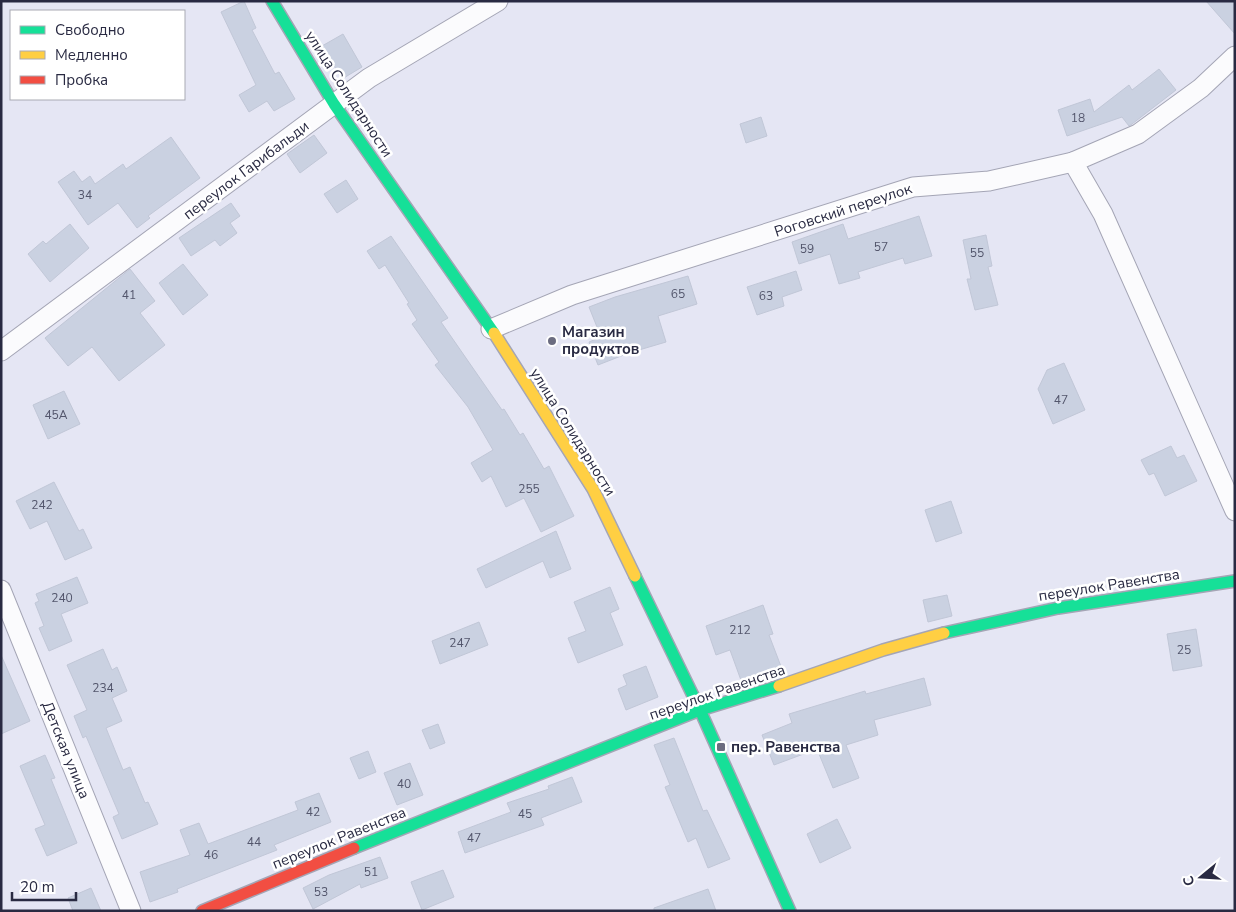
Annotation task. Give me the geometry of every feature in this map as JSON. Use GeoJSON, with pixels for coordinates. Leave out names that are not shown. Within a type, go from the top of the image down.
{"type":"FeatureCollection","features":[{"type":"Feature","properties":{"kind":"street","name":"улица Солидарности"},"geometry":{"type":"LineString","coordinates":[[272,1],[334,104],[491,329],[593,489],[700,710],[790,911]]}},
{"type":"Feature","properties":{"kind":"street","name":"переулок Гарибальди"},"geometry":{"type":"LineString","coordinates":[[1,351],[369,78],[498,1]]}},
{"type":"Feature","properties":{"kind":"street","name":"Роговский переулок"},"geometry":{"type":"LineString","coordinates":[[491,329],[572,295],[913,187],[990,181],[1073,162],[1138,134],[1201,88],[1235,56]]}},
{"type":"Feature","properties":{"kind":"street"},"geometry":{"type":"LineString","coordinates":[[1073,162],[1104,214],[1235,512]]}},
{"type":"Feature","properties":{"kind":"street","name":"переулок Равенства"},"geometry":{"type":"LineString","coordinates":[[202,911],[405,827],[700,710],[737,702],[883,650],[1017,616],[1148,592],[1235,581]]}},
{"type":"Feature","properties":{"kind":"street","name":"Детская улица"},"geometry":{"type":"LineString","coordinates":[[1,590],[131,911]]}},
{"type":"Feature","properties":{"kind":"building"},"geometry":{"type":"Polygon","coordinates":[[[244,1],[256,28],[252,30],[275,74],[279,72],[295,99],[274,111],[267,101],[249,112],[239,95],[256,85],[221,12],[244,1]]]}},
{"type":"Feature","properties":{"kind":"building"},"geometry":{"type":"Polygon","coordinates":[[[1206,1],[1235,1],[1235,34],[1206,1]]]}},
{"type":"Feature","properties":{"kind":"building"},"geometry":{"type":"Polygon","coordinates":[[[343,34],[362,67],[342,79],[322,46],[343,34]]]}},
{"type":"Feature","properties":{"kind":"building"},"geometry":{"type":"Polygon","coordinates":[[[1159,69],[1176,90],[1132,124],[1129,126],[1122,117],[1067,136],[1058,110],[1090,99],[1094,112],[1129,85],[1132,90],[1159,69]]]}},
{"type":"Feature","properties":{"kind":"building"},"geometry":{"type":"Polygon","coordinates":[[[761,117],[767,136],[746,143],[740,124],[761,117]]]}},
{"type":"Feature","properties":{"kind":"building"},"geometry":{"type":"Polygon","coordinates":[[[314,135],[327,153],[300,173],[287,154],[314,135]]]}},
{"type":"Feature","properties":{"kind":"building"},"geometry":{"type":"Polygon","coordinates":[[[171,137],[200,178],[148,216],[150,218],[137,228],[118,203],[88,225],[58,182],[74,171],[82,182],[90,176],[95,184],[123,164],[126,169],[171,137]]]}},
{"type":"Feature","properties":{"kind":"building"},"geometry":{"type":"Polygon","coordinates":[[[346,180],[358,199],[337,213],[324,194],[346,180]]]}},
{"type":"Feature","properties":{"kind":"building"},"geometry":{"type":"Polygon","coordinates":[[[231,203],[240,216],[230,223],[237,233],[220,246],[215,240],[191,256],[179,238],[231,203]]]}},
{"type":"Feature","properties":{"kind":"building"},"geometry":{"type":"Polygon","coordinates":[[[919,216],[932,256],[905,264],[903,258],[858,272],[860,278],[839,284],[830,254],[799,264],[792,242],[843,224],[848,239],[919,216]]]}},
{"type":"Feature","properties":{"kind":"building"},"geometry":{"type":"Polygon","coordinates":[[[70,224],[89,248],[50,282],[28,254],[43,241],[46,244],[70,224]]]}},
{"type":"Feature","properties":{"kind":"building"},"geometry":{"type":"Polygon","coordinates":[[[986,235],[992,266],[988,267],[998,305],[975,310],[967,279],[971,279],[963,240],[986,235]]]}},
{"type":"Feature","properties":{"kind":"building"},"geometry":{"type":"Polygon","coordinates":[[[391,236],[448,318],[441,322],[502,410],[504,409],[520,435],[523,433],[544,469],[549,466],[574,516],[541,532],[524,498],[506,507],[491,476],[482,482],[471,463],[493,450],[468,407],[435,365],[439,362],[412,324],[417,320],[407,304],[409,303],[385,265],[379,269],[367,251],[391,236]]]}},
{"type":"Feature","properties":{"kind":"building"},"geometry":{"type":"Polygon","coordinates":[[[183,264],[208,295],[183,315],[159,283],[183,264]]]}},
{"type":"Feature","properties":{"kind":"building"},"geometry":{"type":"Polygon","coordinates":[[[130,269],[155,301],[140,313],[165,345],[119,381],[92,347],[68,366],[45,338],[130,269]]]}},
{"type":"Feature","properties":{"kind":"building"},"geometry":{"type":"Polygon","coordinates":[[[796,271],[802,290],[782,297],[784,306],[757,315],[747,287],[796,271]]]}},
{"type":"Feature","properties":{"kind":"building"},"geometry":{"type":"Polygon","coordinates":[[[688,276],[697,304],[658,316],[666,342],[639,349],[598,365],[589,342],[601,337],[589,307],[615,297],[688,276]]]}},
{"type":"Feature","properties":{"kind":"building"},"geometry":{"type":"Polygon","coordinates":[[[1064,363],[1085,410],[1053,424],[1038,389],[1047,370],[1064,363]]]}},
{"type":"Feature","properties":{"kind":"building"},"geometry":{"type":"Polygon","coordinates":[[[64,391],[80,424],[48,439],[33,405],[64,391]]]}},
{"type":"Feature","properties":{"kind":"building"},"geometry":{"type":"Polygon","coordinates":[[[1171,446],[1177,458],[1184,455],[1197,481],[1165,496],[1154,473],[1149,475],[1141,460],[1171,446]]]}},
{"type":"Feature","properties":{"kind":"building"},"geometry":{"type":"Polygon","coordinates":[[[54,482],[79,531],[83,529],[92,548],[65,560],[47,521],[30,529],[16,501],[54,482]]]}},
{"type":"Feature","properties":{"kind":"building"},"geometry":{"type":"Polygon","coordinates":[[[951,501],[962,533],[936,542],[925,510],[951,501]]]}},
{"type":"Feature","properties":{"kind":"building"},"geometry":{"type":"Polygon","coordinates":[[[556,531],[571,569],[550,578],[543,561],[486,588],[477,569],[556,531]]]}},
{"type":"Feature","properties":{"kind":"building"},"geometry":{"type":"Polygon","coordinates":[[[77,577],[88,603],[61,614],[72,641],[49,651],[39,628],[44,626],[35,603],[39,601],[36,594],[77,577]]]}},
{"type":"Feature","properties":{"kind":"building"},"geometry":{"type":"Polygon","coordinates":[[[610,587],[619,609],[610,613],[623,645],[578,663],[568,638],[586,631],[574,602],[610,587]]]}},
{"type":"Feature","properties":{"kind":"building"},"geometry":{"type":"Polygon","coordinates":[[[947,595],[952,616],[928,622],[923,600],[947,595]]]}},
{"type":"Feature","properties":{"kind":"building"},"geometry":{"type":"Polygon","coordinates":[[[763,605],[773,634],[769,635],[782,669],[742,683],[730,650],[716,655],[706,626],[763,605]]]}},
{"type":"Feature","properties":{"kind":"building"},"geometry":{"type":"Polygon","coordinates":[[[479,622],[488,645],[440,664],[432,641],[479,622]]]}},
{"type":"Feature","properties":{"kind":"building"},"geometry":{"type":"Polygon","coordinates":[[[1196,629],[1202,666],[1173,671],[1167,634],[1196,629]]]}},
{"type":"Feature","properties":{"kind":"building"},"geometry":{"type":"Polygon","coordinates":[[[103,649],[112,670],[117,667],[127,691],[112,698],[122,721],[106,728],[123,770],[130,767],[145,803],[148,802],[158,824],[122,839],[113,817],[119,814],[86,736],[83,738],[74,716],[87,710],[67,665],[103,649]]]}},
{"type":"Feature","properties":{"kind":"building"},"geometry":{"type":"Polygon","coordinates":[[[1,655],[30,721],[1,734],[1,655]]]}},
{"type":"Feature","properties":{"kind":"building"},"geometry":{"type":"Polygon","coordinates":[[[646,666],[658,697],[626,710],[618,689],[627,685],[623,675],[646,666]]]}},
{"type":"Feature","properties":{"kind":"building"},"geometry":{"type":"Polygon","coordinates":[[[924,678],[931,705],[874,720],[878,735],[846,745],[859,778],[833,788],[817,749],[774,765],[762,735],[792,723],[789,714],[865,691],[866,694],[924,678]]]}},
{"type":"Feature","properties":{"kind":"building"},"geometry":{"type":"Polygon","coordinates":[[[438,724],[445,743],[430,749],[422,730],[438,724]]]}},
{"type":"Feature","properties":{"kind":"building"},"geometry":{"type":"Polygon","coordinates":[[[674,738],[703,811],[707,810],[730,859],[708,868],[696,838],[688,842],[665,787],[670,785],[654,745],[674,738]]]}},
{"type":"Feature","properties":{"kind":"building"},"geometry":{"type":"Polygon","coordinates":[[[368,751],[376,772],[359,779],[350,758],[368,751]]]}},
{"type":"Feature","properties":{"kind":"building"},"geometry":{"type":"Polygon","coordinates":[[[45,755],[55,778],[51,779],[77,843],[47,856],[35,829],[45,825],[20,766],[45,755]]]}},
{"type":"Feature","properties":{"kind":"building"},"geometry":{"type":"Polygon","coordinates":[[[410,763],[423,795],[397,805],[384,773],[410,763]]]}},
{"type":"Feature","properties":{"kind":"building"},"geometry":{"type":"Polygon","coordinates":[[[572,777],[582,802],[541,818],[544,825],[465,853],[458,832],[511,812],[507,803],[549,789],[548,786],[572,777]]]}},
{"type":"Feature","properties":{"kind":"building"},"geometry":{"type":"Polygon","coordinates":[[[319,793],[331,822],[274,845],[277,850],[177,889],[178,892],[150,902],[140,872],[190,855],[180,830],[199,823],[208,844],[298,810],[295,802],[319,793]]]}},
{"type":"Feature","properties":{"kind":"building"},"geometry":{"type":"Polygon","coordinates":[[[837,819],[851,848],[820,863],[807,834],[837,819]]]}},
{"type":"Feature","properties":{"kind":"building"},"geometry":{"type":"Polygon","coordinates":[[[380,857],[388,878],[361,888],[360,884],[313,909],[303,888],[329,875],[380,857]]]}},
{"type":"Feature","properties":{"kind":"building"},"geometry":{"type":"Polygon","coordinates":[[[443,870],[454,897],[422,910],[411,882],[443,870]]]}},
{"type":"Feature","properties":{"kind":"building"},"geometry":{"type":"Polygon","coordinates":[[[91,888],[101,911],[73,911],[68,898],[91,888]]]}},
{"type":"Feature","properties":{"kind":"building"},"geometry":{"type":"Polygon","coordinates":[[[708,889],[716,911],[654,911],[654,908],[708,889]]]}},
{"type":"Feature","properties":{"kind":"traffic: fast"},"geometry":{"type":"LineString","coordinates":[[272,1],[334,104],[494,333]]}},
{"type":"Feature","properties":{"kind":"traffic: fast"},"geometry":{"type":"LineString","coordinates":[[635,576],[700,710],[790,911]]}},
{"type":"Feature","properties":{"kind":"traffic: fast"},"geometry":{"type":"LineString","coordinates":[[944,633],[1058,608],[1235,581]]}},
{"type":"Feature","properties":{"kind":"traffic: fast"},"geometry":{"type":"LineString","coordinates":[[354,848],[700,710],[779,686]]}},
{"type":"Feature","properties":{"kind":"traffic: slow"},"geometry":{"type":"LineString","coordinates":[[494,333],[593,489],[635,576]]}},
{"type":"Feature","properties":{"kind":"traffic: slow"},"geometry":{"type":"LineString","coordinates":[[779,686],[883,650],[944,633]]}},
{"type":"Feature","properties":{"kind":"traffic: jam"},"geometry":{"type":"LineString","coordinates":[[202,911],[354,848]]}},
{"type":"Feature","properties":{"kind":"place","name":"Магазин продуктов"},"geometry":{"type":"Point","coordinates":[552,341]}},
{"type":"Feature","properties":{"kind":"place","name":"пер. Равенства"},"geometry":{"type":"Point","coordinates":[721,747]}}]}
